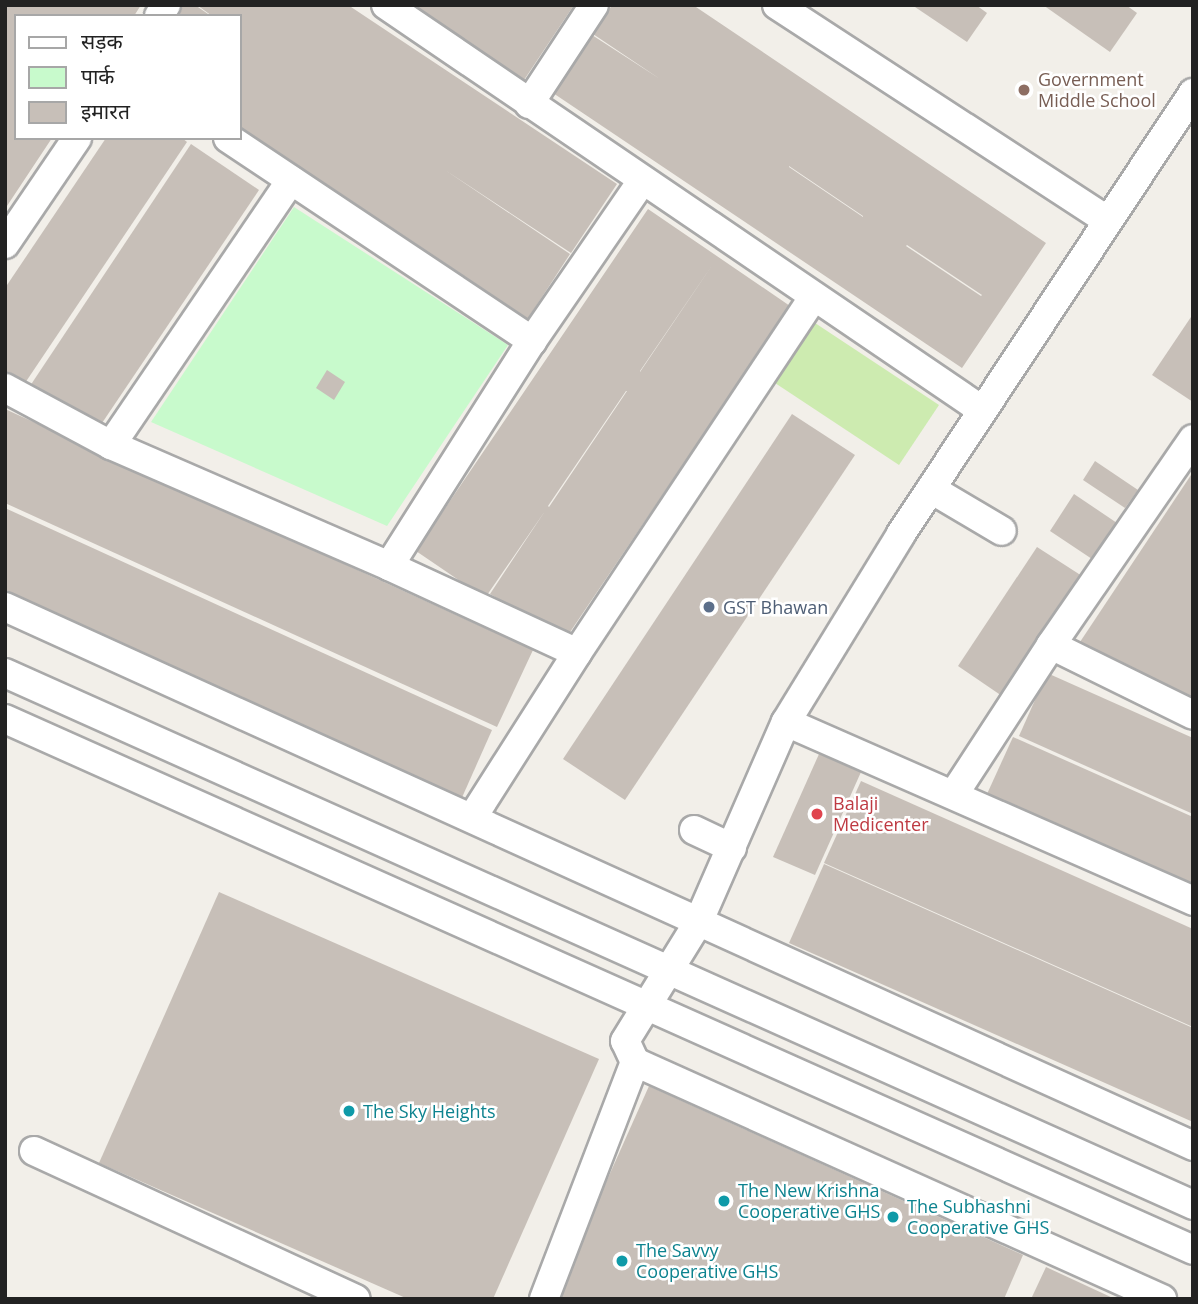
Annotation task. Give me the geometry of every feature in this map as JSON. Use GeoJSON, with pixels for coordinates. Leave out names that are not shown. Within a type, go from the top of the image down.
{"type":"FeatureCollection","features":[{"type":"Feature","properties":{"kind":"street"},"geometry":{"type":"LineString","coordinates":[[386,5],[982,411]]}},
{"type":"Feature","properties":{"kind":"street"},"geometry":{"type":"LineString","coordinates":[[529,104],[594,5]]}},
{"type":"Feature","properties":{"kind":"street"},"geometry":{"type":"LineString","coordinates":[[776,5],[1108,221]]}},
{"type":"Feature","properties":{"kind":"street"},"geometry":{"type":"LineString","coordinates":[[1161,1299],[635,1062],[625,1041],[644,1006],[672,970],[698,923],[786,722],[931,489],[1108,221],[1185,123],[1193,93]]}},
{"type":"Feature","properties":{"kind":"street"},"geometry":{"type":"LineString","coordinates":[[5,244],[76,140]]}},
{"type":"Feature","properties":{"kind":"street"},"geometry":{"type":"LineString","coordinates":[[231,140],[532,341]]}},
{"type":"Feature","properties":{"kind":"street"},"geometry":{"type":"LineString","coordinates":[[111,446],[291,180]]}},
{"type":"Feature","properties":{"kind":"street"},"geometry":{"type":"LineString","coordinates":[[389,566],[532,341],[642,181]]}},
{"type":"Feature","properties":{"kind":"street"},"geometry":{"type":"LineString","coordinates":[[472,818],[577,653],[813,298]]}},
{"type":"Feature","properties":{"kind":"street"},"geometry":{"type":"LineString","coordinates":[[5,388],[111,446],[389,566],[577,653]]}},
{"type":"Feature","properties":{"kind":"street"},"geometry":{"type":"LineString","coordinates":[[954,794],[1051,645],[1193,439]]}},
{"type":"Feature","properties":{"kind":"street"},"geometry":{"type":"LineString","coordinates":[[931,489],[1002,531]]}},
{"type":"Feature","properties":{"kind":"street"},"geometry":{"type":"LineString","coordinates":[[5,607],[1193,1146]]}},
{"type":"Feature","properties":{"kind":"street"},"geometry":{"type":"LineString","coordinates":[[1051,645],[1193,715]]}},
{"type":"Feature","properties":{"kind":"street"},"geometry":{"type":"LineString","coordinates":[[5,673],[1193,1205]]}},
{"type":"Feature","properties":{"kind":"street"},"geometry":{"type":"LineString","coordinates":[[5,719],[1193,1250]]}},
{"type":"Feature","properties":{"kind":"street"},"geometry":{"type":"LineString","coordinates":[[786,722],[1193,901]]}},
{"type":"Feature","properties":{"kind":"street"},"geometry":{"type":"LineString","coordinates":[[694,830],[732,848]]}},
{"type":"Feature","properties":{"kind":"street"},"geometry":{"type":"LineString","coordinates":[[544,1299],[635,1062]]}},
{"type":"Feature","properties":{"kind":"street"},"geometry":{"type":"LineString","coordinates":[[34,1151],[356,1299]]}},
{"type":"Feature","properties":{"kind":"green space"},"geometry":{"type":"Polygon","coordinates":[[[294,207],[508,345],[387,526],[151,422],[294,207]]]}},
{"type":"Feature","properties":{"kind":"green space"},"geometry":{"type":"Polygon","coordinates":[[[812,321],[939,405],[899,465],[772,381],[812,321]]]}},
{"type":"Feature","properties":{"kind":"building"},"geometry":{"type":"Polygon","coordinates":[[[5,5],[141,5],[135,14],[14,14],[14,140],[51,140],[5,209],[5,5]]]}},
{"type":"Feature","properties":{"kind":"building"},"geometry":{"type":"Polygon","coordinates":[[[181,5],[195,5],[208,14],[175,14],[181,5]]]}},
{"type":"Feature","properties":{"kind":"building"},"geometry":{"type":"Polygon","coordinates":[[[197,5],[348,5],[617,184],[571,253],[445,170],[570,254],[525,323],[242,135],[242,14],[209,14],[197,5]]]}},
{"type":"Feature","properties":{"kind":"building"},"geometry":{"type":"Polygon","coordinates":[[[412,5],[574,5],[524,80],[412,5]]]}},
{"type":"Feature","properties":{"kind":"building"},"geometry":{"type":"Polygon","coordinates":[[[612,5],[693,5],[1046,243],[962,368],[553,93],[592,35],[660,79],[593,34],[612,5]],[[789,167],[863,217],[863,216],[789,167]],[[907,245],[906,246],[982,295],[907,245]]]}},
{"type":"Feature","properties":{"kind":"building"},"geometry":{"type":"Polygon","coordinates":[[[912,5],[976,5],[987,13],[967,42],[912,5]]]}},
{"type":"Feature","properties":{"kind":"building"},"geometry":{"type":"Polygon","coordinates":[[[1043,5],[1126,5],[1137,13],[1110,52],[1043,5]]]}},
{"type":"Feature","properties":{"kind":"building"},"geometry":{"type":"Polygon","coordinates":[[[105,140],[187,142],[23,386],[5,374],[5,288],[105,140]]]}},
{"type":"Feature","properties":{"kind":"building"},"geometry":{"type":"Polygon","coordinates":[[[191,144],[259,190],[98,429],[28,389],[191,144]]]}},
{"type":"Feature","properties":{"kind":"building"},"geometry":{"type":"Polygon","coordinates":[[[648,209],[790,306],[566,638],[490,594],[545,511],[485,598],[416,551],[648,209]],[[713,264],[640,371],[640,372],[713,264]],[[627,391],[548,506],[549,507],[627,391]]]}},
{"type":"Feature","properties":{"kind":"building"},"geometry":{"type":"Polygon","coordinates":[[[1193,314],[1193,402],[1152,375],[1193,314]]]}},
{"type":"Feature","properties":{"kind":"building"},"geometry":{"type":"Polygon","coordinates":[[[327,370],[345,382],[334,400],[316,388],[327,370]]]}},
{"type":"Feature","properties":{"kind":"building"},"geometry":{"type":"Polygon","coordinates":[[[5,409],[533,650],[497,727],[5,503],[5,409]]]}},
{"type":"Feature","properties":{"kind":"building","name":"GST Bhawan"},"geometry":{"type":"Polygon","coordinates":[[[792,414],[855,455],[625,800],[563,759],[792,414]]]}},
{"type":"Feature","properties":{"kind":"building"},"geometry":{"type":"Polygon","coordinates":[[[1095,461],[1138,490],[1125,508],[1083,480],[1095,461]]]}},
{"type":"Feature","properties":{"kind":"building"},"geometry":{"type":"Polygon","coordinates":[[[1193,472],[1193,702],[1131,677],[1080,642],[1193,472]]]}},
{"type":"Feature","properties":{"kind":"building"},"geometry":{"type":"Polygon","coordinates":[[[1074,494],[1117,523],[1092,559],[1050,531],[1074,494]]]}},
{"type":"Feature","properties":{"kind":"building"},"geometry":{"type":"Polygon","coordinates":[[[5,508],[492,730],[460,802],[5,594],[5,508]]]}},
{"type":"Feature","properties":{"kind":"building"},"geometry":{"type":"Polygon","coordinates":[[[1037,547],[1082,576],[1002,696],[958,666],[1037,547]]]}},
{"type":"Feature","properties":{"kind":"building"},"geometry":{"type":"Polygon","coordinates":[[[1047,673],[1193,738],[1193,814],[1019,736],[1047,673]]]}},
{"type":"Feature","properties":{"kind":"building"},"geometry":{"type":"Polygon","coordinates":[[[1013,737],[1193,817],[1193,886],[987,794],[1013,737]]]}},
{"type":"Feature","properties":{"kind":"building","name":"Balaji Medicenter"},"geometry":{"type":"Polygon","coordinates":[[[819,754],[861,772],[815,875],[773,857],[819,754]]]}},
{"type":"Feature","properties":{"kind":"building"},"geometry":{"type":"Polygon","coordinates":[[[861,781],[1193,929],[1193,1027],[824,863],[861,781]]]}},
{"type":"Feature","properties":{"kind":"building"},"geometry":{"type":"Polygon","coordinates":[[[824,864],[1193,1028],[1193,1122],[789,943],[824,864]]]}},
{"type":"Feature","properties":{"kind":"building","name":"The Sky Heights"},"geometry":{"type":"Polygon","coordinates":[[[219,892],[599,1059],[493,1299],[408,1299],[99,1163],[219,892]]]}},
{"type":"Feature","properties":{"kind":"building"},"geometry":{"type":"Polygon","coordinates":[[[649,1086],[1023,1255],[1004,1299],[554,1299],[649,1086]]]}},
{"type":"Feature","properties":{"kind":"building"},"geometry":{"type":"Polygon","coordinates":[[[1046,1267],[1115,1299],[1031,1299],[1046,1267]]]}},
{"type":"Feature","properties":{"kind":"place","name":"Government Middle School"},"geometry":{"type":"Point","coordinates":[1024,90]}},
{"type":"Feature","properties":{"kind":"place","name":"GST Bhawan"},"geometry":{"type":"Point","coordinates":[709,607]}},
{"type":"Feature","properties":{"kind":"place","name":"Balaji Medicenter"},"geometry":{"type":"Point","coordinates":[817,814]}},
{"type":"Feature","properties":{"kind":"place","name":"The Sky Heights"},"geometry":{"type":"Point","coordinates":[349,1111]}},
{"type":"Feature","properties":{"kind":"place","name":"The New Krishna Cooperative GHS"},"geometry":{"type":"Point","coordinates":[724,1201]}},
{"type":"Feature","properties":{"kind":"place","name":"The Subhashni Cooperative GHS"},"geometry":{"type":"Point","coordinates":[893,1217]}},
{"type":"Feature","properties":{"kind":"place","name":"The Savvy Cooperative GHS"},"geometry":{"type":"Point","coordinates":[622,1261]}}]}
